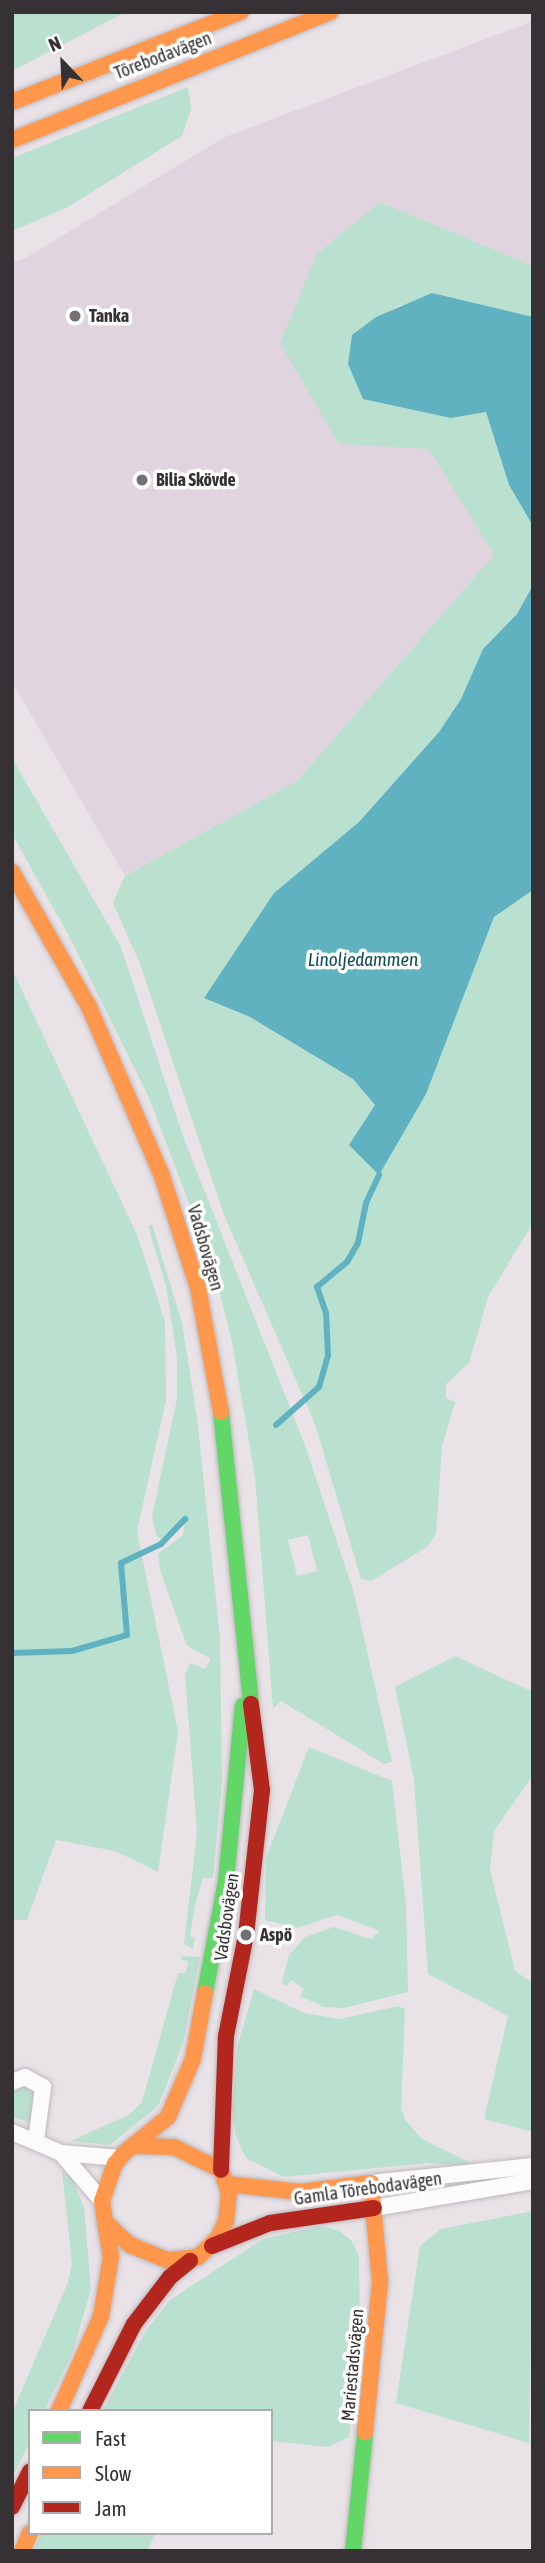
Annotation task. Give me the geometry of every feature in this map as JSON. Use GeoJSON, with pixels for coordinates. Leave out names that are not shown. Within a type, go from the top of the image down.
{"type":"FeatureCollection","features":[{"type":"Feature","properties":{"kind":"main road","name":"Törebodavägen"},"geometry":{"type":"LineString","coordinates":[[12,102],[241,12]]}},
{"type":"Feature","properties":{"kind":"main road","name":"Törebodavägen"},"geometry":{"type":"LineString","coordinates":[[12,139],[330,12]]}},
{"type":"Feature","properties":{"kind":"main road","name":"Vadsbovägen"},"geometry":{"type":"LineString","coordinates":[[12,872],[61,951],[117,1065],[183,1235],[211,1347],[229,1453],[247,1669],[262,1790],[246,1936],[226,2036],[224,2177]]}},
{"type":"Feature","properties":{"kind":"main road","name":"Vadsbovägen"},"geometry":{"type":"LineString","coordinates":[[134,2146],[168,2117],[193,2059],[226,1881],[247,1669]]}},
{"type":"Feature","properties":{"kind":"main road"},"geometry":{"type":"LineString","coordinates":[[60,2409],[104,2306],[111,2257],[102,2201],[107,2178],[120,2158],[134,2146],[184,2150],[224,2177],[229,2212],[212,2246],[170,2277],[134,2325],[91,2409]]}},
{"type":"Feature","properties":{"kind":"main road","name":"Gamla Törebodavägen"},"geometry":{"type":"LineString","coordinates":[[224,2177],[300,2192],[371,2183]]}},
{"type":"Feature","properties":{"kind":"main road","name":"Mariestadsvägen"},"geometry":{"type":"LineString","coordinates":[[353,2551],[380,2282],[371,2183]]}},
{"type":"Feature","properties":{"kind":"main road","name":"Gamla Törebodavägen"},"geometry":{"type":"LineString","coordinates":[[212,2246],[270,2223],[374,2208]]}},
{"type":"Feature","properties":{"kind":"main road"},"geometry":{"type":"LineString","coordinates":[[105,2222],[120,2238],[148,2255],[190,2261]]}},
{"type":"Feature","properties":{"kind":"main road"},"geometry":{"type":"LineString","coordinates":[[12,2507],[28,2475]]}},
{"type":"Feature","properties":{"kind":"main road"},"geometry":{"type":"LineString","coordinates":[[22,2551],[29,2535]]}},
{"type":"Feature","properties":{"kind":"street"},"geometry":{"type":"LineString","coordinates":[[12,2082],[33,2078],[43,2087],[36,2141]]}},
{"type":"Feature","properties":{"kind":"street"},"geometry":{"type":"LineString","coordinates":[[12,2133],[61,2153],[120,2158]]}},
{"type":"Feature","properties":{"kind":"street"},"geometry":{"type":"LineString","coordinates":[[61,2153],[102,2201]]}},
{"type":"Feature","properties":{"kind":"street","name":"Gamla Törebodavägen"},"geometry":{"type":"LineString","coordinates":[[371,2183],[533,2166]]}},
{"type":"Feature","properties":{"kind":"street","name":"Gamla Törebodavägen"},"geometry":{"type":"LineString","coordinates":[[374,2208],[533,2181]]}},
{"type":"Feature","properties":{"kind":"shaded area"},"geometry":{"type":"Polygon","coordinates":[[[533,21],[533,266],[380,202],[339,444],[429,448],[494,555],[297,781],[125,876],[12,682],[12,262],[22,260],[225,137],[533,21]]]}},
{"type":"Feature","properties":{"kind":"green space"},"geometry":{"type":"Polygon","coordinates":[[[12,12],[126,12],[12,71],[12,12]]]}},
{"type":"Feature","properties":{"kind":"green space"},"geometry":{"type":"Polygon","coordinates":[[[188,87],[191,109],[182,136],[68,207],[12,231],[12,158],[188,87]]]}},
{"type":"Feature","properties":{"kind":"green space"},"geometry":{"type":"Polygon","coordinates":[[[380,202],[533,266],[533,317],[400,305],[352,335],[451,418],[486,412],[509,485],[533,526],[533,585],[517,614],[483,649],[461,699],[439,732],[359,822],[274,893],[204,998],[250,1017],[353,1079],[375,1105],[426,1094],[494,917],[533,890],[533,1223],[488,1297],[469,1363],[446,1384],[446,1398],[455,1402],[442,1446],[436,1534],[427,1547],[371,1581],[361,1579],[315,1424],[224,1215],[140,964],[113,903],[125,876],[297,781],[494,555],[429,449],[339,444],[280,343],[317,254],[380,202]]]}},
{"type":"Feature","properties":{"kind":"green space"},"geometry":{"type":"Polygon","coordinates":[[[12,758],[121,947],[184,1139],[306,1448],[354,1593],[392,1762],[384,1764],[281,1701],[273,1708],[255,1477],[231,1337],[212,1264],[149,1098],[70,938],[12,834],[12,758]],[[308,1535],[288,1540],[297,1576],[317,1571],[308,1535]]]}},
{"type":"Feature","properties":{"kind":"green space"},"geometry":{"type":"Polygon","coordinates":[[[12,969],[138,1237],[165,1322],[166,1400],[137,1531],[178,1732],[158,1872],[115,1851],[56,1840],[27,1920],[12,1920],[12,969]]]}},
{"type":"Feature","properties":{"kind":"green space"},"geometry":{"type":"Polygon","coordinates":[[[152,1224],[182,1323],[197,1417],[220,1638],[222,1781],[213,1878],[203,1878],[195,1905],[190,1937],[195,1937],[193,1949],[184,1944],[197,1832],[185,1674],[190,1663],[205,1669],[211,1659],[187,1646],[160,1570],[158,1554],[183,1535],[185,1520],[161,1539],[156,1536],[152,1516],[177,1399],[177,1358],[166,1286],[148,1226],[152,1224]]]}},
{"type":"Feature","properties":{"kind":"green space"},"geometry":{"type":"Polygon","coordinates":[[[455,1656],[533,1692],[533,1775],[494,1831],[490,1870],[515,1971],[533,1983],[533,2132],[484,2119],[508,2016],[428,1974],[414,1780],[395,1687],[455,1656]]]}},
{"type":"Feature","properties":{"kind":"green space"},"geometry":{"type":"Polygon","coordinates":[[[309,1747],[392,1781],[406,1905],[408,1992],[344,2008],[324,2007],[300,1996],[304,1989],[291,1980],[286,1986],[282,1983],[289,1955],[305,1937],[334,1927],[371,1939],[380,1931],[337,1915],[297,1928],[265,1920],[266,1858],[309,1747]]]}},
{"type":"Feature","properties":{"kind":"green space"},"geometry":{"type":"Polygon","coordinates":[[[182,1956],[200,1957],[183,2043],[158,2106],[110,2145],[71,2141],[130,2114],[142,2102],[178,1973],[186,1973],[188,1961],[181,1960],[182,1956]]]}},
{"type":"Feature","properties":{"kind":"green space"},"geometry":{"type":"Polygon","coordinates":[[[254,1989],[304,2013],[340,2019],[398,2006],[405,2009],[401,2109],[406,2121],[422,2139],[477,2166],[427,2163],[284,2177],[246,2158],[236,2136],[232,2110],[237,2048],[254,1989]]]}},
{"type":"Feature","properties":{"kind":"green space"},"geometry":{"type":"Polygon","coordinates":[[[23,2086],[35,2093],[32,2123],[12,2117],[12,2094],[23,2086]]]}},
{"type":"Feature","properties":{"kind":"green space"},"geometry":{"type":"Polygon","coordinates":[[[62,2171],[71,2177],[84,2207],[91,2289],[72,2354],[45,2409],[28,2409],[28,2445],[12,2478],[12,2413],[67,2285],[72,2264],[62,2171]]]}},
{"type":"Feature","properties":{"kind":"green space"},"geometry":{"type":"Polygon","coordinates":[[[533,2211],[529,2443],[396,2403],[420,2246],[441,2229],[533,2211]]]}},
{"type":"Feature","properties":{"kind":"green space"},"geometry":{"type":"Polygon","coordinates":[[[320,2226],[338,2230],[351,2240],[359,2255],[360,2336],[349,2437],[328,2447],[273,2441],[273,2409],[104,2409],[145,2332],[170,2300],[263,2239],[320,2226]]]}},
{"type":"Feature","properties":{"kind":"green space"},"geometry":{"type":"Polygon","coordinates":[[[41,2535],[155,2535],[147,2551],[33,2551],[41,2535]]]}},
{"type":"Feature","properties":{"kind":"water"},"geometry":{"type":"Polygon","coordinates":[[[432,293],[533,317],[533,526],[509,485],[486,412],[451,418],[363,399],[348,364],[352,335],[376,317],[432,293]]]}},
{"type":"Feature","properties":{"kind":"water","name":"Linoljedammen"},"geometry":{"type":"Polygon","coordinates":[[[533,585],[533,890],[494,917],[426,1094],[379,1175],[349,1145],[375,1105],[353,1079],[250,1017],[204,998],[274,893],[359,822],[439,732],[461,699],[483,649],[517,614],[533,585]]]}},
{"type":"Feature","properties":{"kind":"waterway"},"geometry":{"type":"LineString","coordinates":[[276,1425],[319,1387],[328,1355],[326,1313],[317,1287],[347,1262],[358,1243],[366,1203],[379,1175]]}},
{"type":"Feature","properties":{"kind":"waterway"},"geometry":{"type":"LineString","coordinates":[[12,1653],[72,1651],[127,1635],[121,1563],[161,1544],[185,1519]]}},
{"type":"Feature","properties":{"kind":"traffic: fast"},"geometry":{"type":"LineString","coordinates":[[221,1412],[251,1704]]}},
{"type":"Feature","properties":{"kind":"traffic: fast"},"geometry":{"type":"LineString","coordinates":[[205,1993],[226,1881],[243,1706]]}},
{"type":"Feature","properties":{"kind":"traffic: fast"},"geometry":{"type":"LineString","coordinates":[[353,2551],[365,2432]]}},
{"type":"Feature","properties":{"kind":"traffic: slow"},"geometry":{"type":"LineString","coordinates":[[12,102],[241,12]]}},
{"type":"Feature","properties":{"kind":"traffic: slow"},"geometry":{"type":"LineString","coordinates":[[12,140],[330,12]]}},
{"type":"Feature","properties":{"kind":"traffic: slow"},"geometry":{"type":"LineString","coordinates":[[12,872],[89,1007],[162,1176],[198,1288],[221,1412]]}},
{"type":"Feature","properties":{"kind":"traffic: slow"},"geometry":{"type":"LineString","coordinates":[[134,2146],[174,2147],[221,2170],[229,2193],[226,2221],[218,2238],[198,2257],[167,2260],[130,2245],[105,2222],[102,2201],[115,2164],[124,2153],[168,2117],[193,2059],[205,1993]]}},
{"type":"Feature","properties":{"kind":"traffic: slow"},"geometry":{"type":"LineString","coordinates":[[227,2184],[300,2192],[371,2183],[380,2282],[365,2432]]}},
{"type":"Feature","properties":{"kind":"traffic: slow"},"geometry":{"type":"LineString","coordinates":[[60,2409],[101,2316],[111,2257],[105,2222]]}},
{"type":"Feature","properties":{"kind":"traffic: slow"},"geometry":{"type":"LineString","coordinates":[[22,2551],[29,2535]]}},
{"type":"Feature","properties":{"kind":"traffic: jam"},"geometry":{"type":"LineString","coordinates":[[221,2170],[226,2036],[246,1935],[262,1790],[251,1704]]}},
{"type":"Feature","properties":{"kind":"traffic: jam"},"geometry":{"type":"LineString","coordinates":[[212,2246],[270,2223],[374,2208]]}},
{"type":"Feature","properties":{"kind":"traffic: jam"},"geometry":{"type":"LineString","coordinates":[[91,2409],[134,2324],[170,2277],[190,2261]]}},
{"type":"Feature","properties":{"kind":"traffic: jam"},"geometry":{"type":"LineString","coordinates":[[12,2507],[28,2475]]}},
{"type":"Feature","properties":{"kind":"place","name":"Tanka"},"geometry":{"type":"Point","coordinates":[75,316]}},
{"type":"Feature","properties":{"kind":"place","name":"Bilia Skövde"},"geometry":{"type":"Point","coordinates":[142,480]}},
{"type":"Feature","properties":{"kind":"place","name":"Aspö"},"geometry":{"type":"Point","coordinates":[246,1935]}}]}
